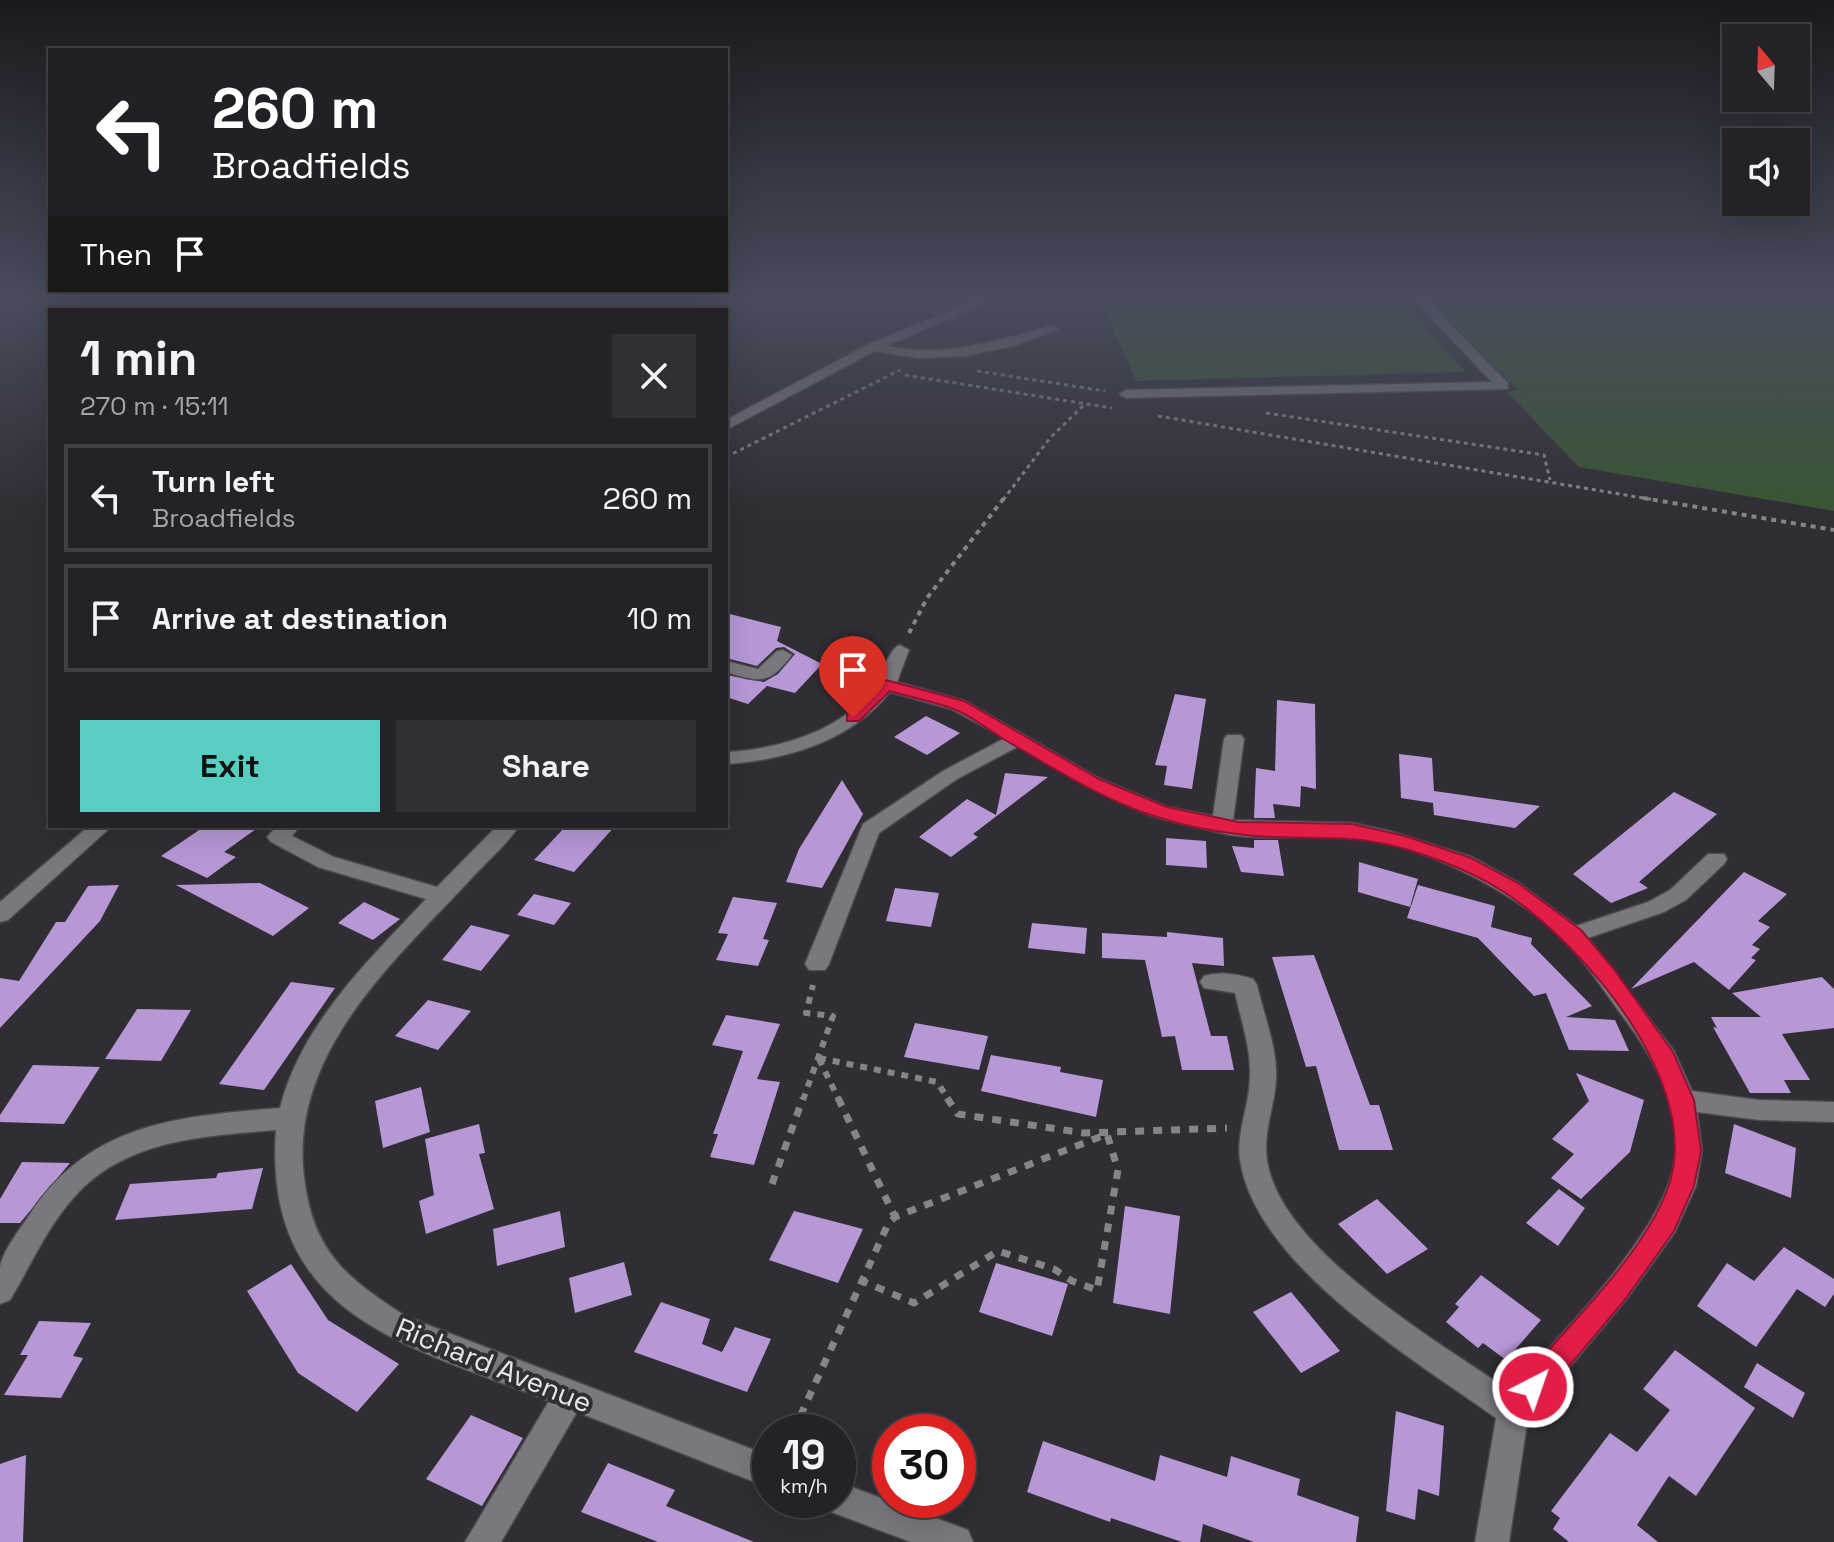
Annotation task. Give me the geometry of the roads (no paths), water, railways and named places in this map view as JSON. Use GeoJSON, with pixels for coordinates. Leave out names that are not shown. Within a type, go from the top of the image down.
{"type":"FeatureCollection","features":[{"type":"Feature","properties":{"kind":"street"},"geometry":{"type":"LineString","coordinates":[[728,425],[828,371]]}},
{"type":"Feature","properties":{"kind":"street"},"geometry":{"type":"LineString","coordinates":[[1126,394],[1503,386],[1488,371]]}},
{"type":"Feature","properties":{"kind":"street"},"geometry":{"type":"LineString","coordinates":[[728,758],[789,749],[853,718],[886,685],[900,650]]}},
{"type":"Feature","properties":{"kind":"street"},"geometry":{"type":"LineString","coordinates":[[728,667],[761,676],[783,655]]}},
{"type":"Feature","properties":{"kind":"street"},"geometry":{"type":"LineString","coordinates":[[886,685],[958,705],[1120,797],[1162,812],[1222,826],[1352,830],[1414,845],[1464,862],[1511,888],[1573,935],[1665,1058],[1683,1100],[1689,1151],[1682,1186],[1665,1223],[1615,1292],[1513,1411],[1492,1542]]}},
{"type":"Feature","properties":{"kind":"street"},"geometry":{"type":"LineString","coordinates":[[817,964],[870,829],[950,775],[1020,738]]}},
{"type":"Feature","properties":{"kind":"street"},"geometry":{"type":"LineString","coordinates":[[1222,826],[1234,739]]}},
{"type":"Feature","properties":{"kind":"street"},"geometry":{"type":"LineString","coordinates":[[0,914],[100,828]]}},
{"type":"Feature","properties":{"kind":"street"},"geometry":{"type":"LineString","coordinates":[[288,828],[278,837],[326,862],[439,895]]}},
{"type":"Feature","properties":{"kind":"street","name":"Richard Avenue"},"geometry":{"type":"LineString","coordinates":[[507,828],[439,895],[337,1013],[307,1063],[289,1118],[288,1171],[297,1218],[320,1267],[355,1300],[396,1327],[569,1397],[752,1465]]}},
{"type":"Feature","properties":{"kind":"street"},"geometry":{"type":"LineString","coordinates":[[1573,935],[1656,907],[1678,895],[1716,859]]}},
{"type":"Feature","properties":{"kind":"street"},"geometry":{"type":"LineString","coordinates":[[1212,982],[1245,985],[1264,1070],[1252,1126],[1253,1162],[1260,1190],[1278,1217],[1317,1263],[1359,1305],[1513,1411]]}},
{"type":"Feature","properties":{"kind":"street"},"geometry":{"type":"LineString","coordinates":[[1683,1100],[1759,1110],[1834,1112]]}},
{"type":"Feature","properties":{"kind":"street"},"geometry":{"type":"LineString","coordinates":[[0,1291],[65,1187],[89,1165],[117,1147],[148,1136],[289,1118]]}},
{"type":"Feature","properties":{"kind":"street"},"geometry":{"type":"LineString","coordinates":[[482,1542],[569,1397]]}},
{"type":"Feature","properties":{"kind":"street"},"geometry":{"type":"LineString","coordinates":[[856,1505],[956,1542]]}}]}
